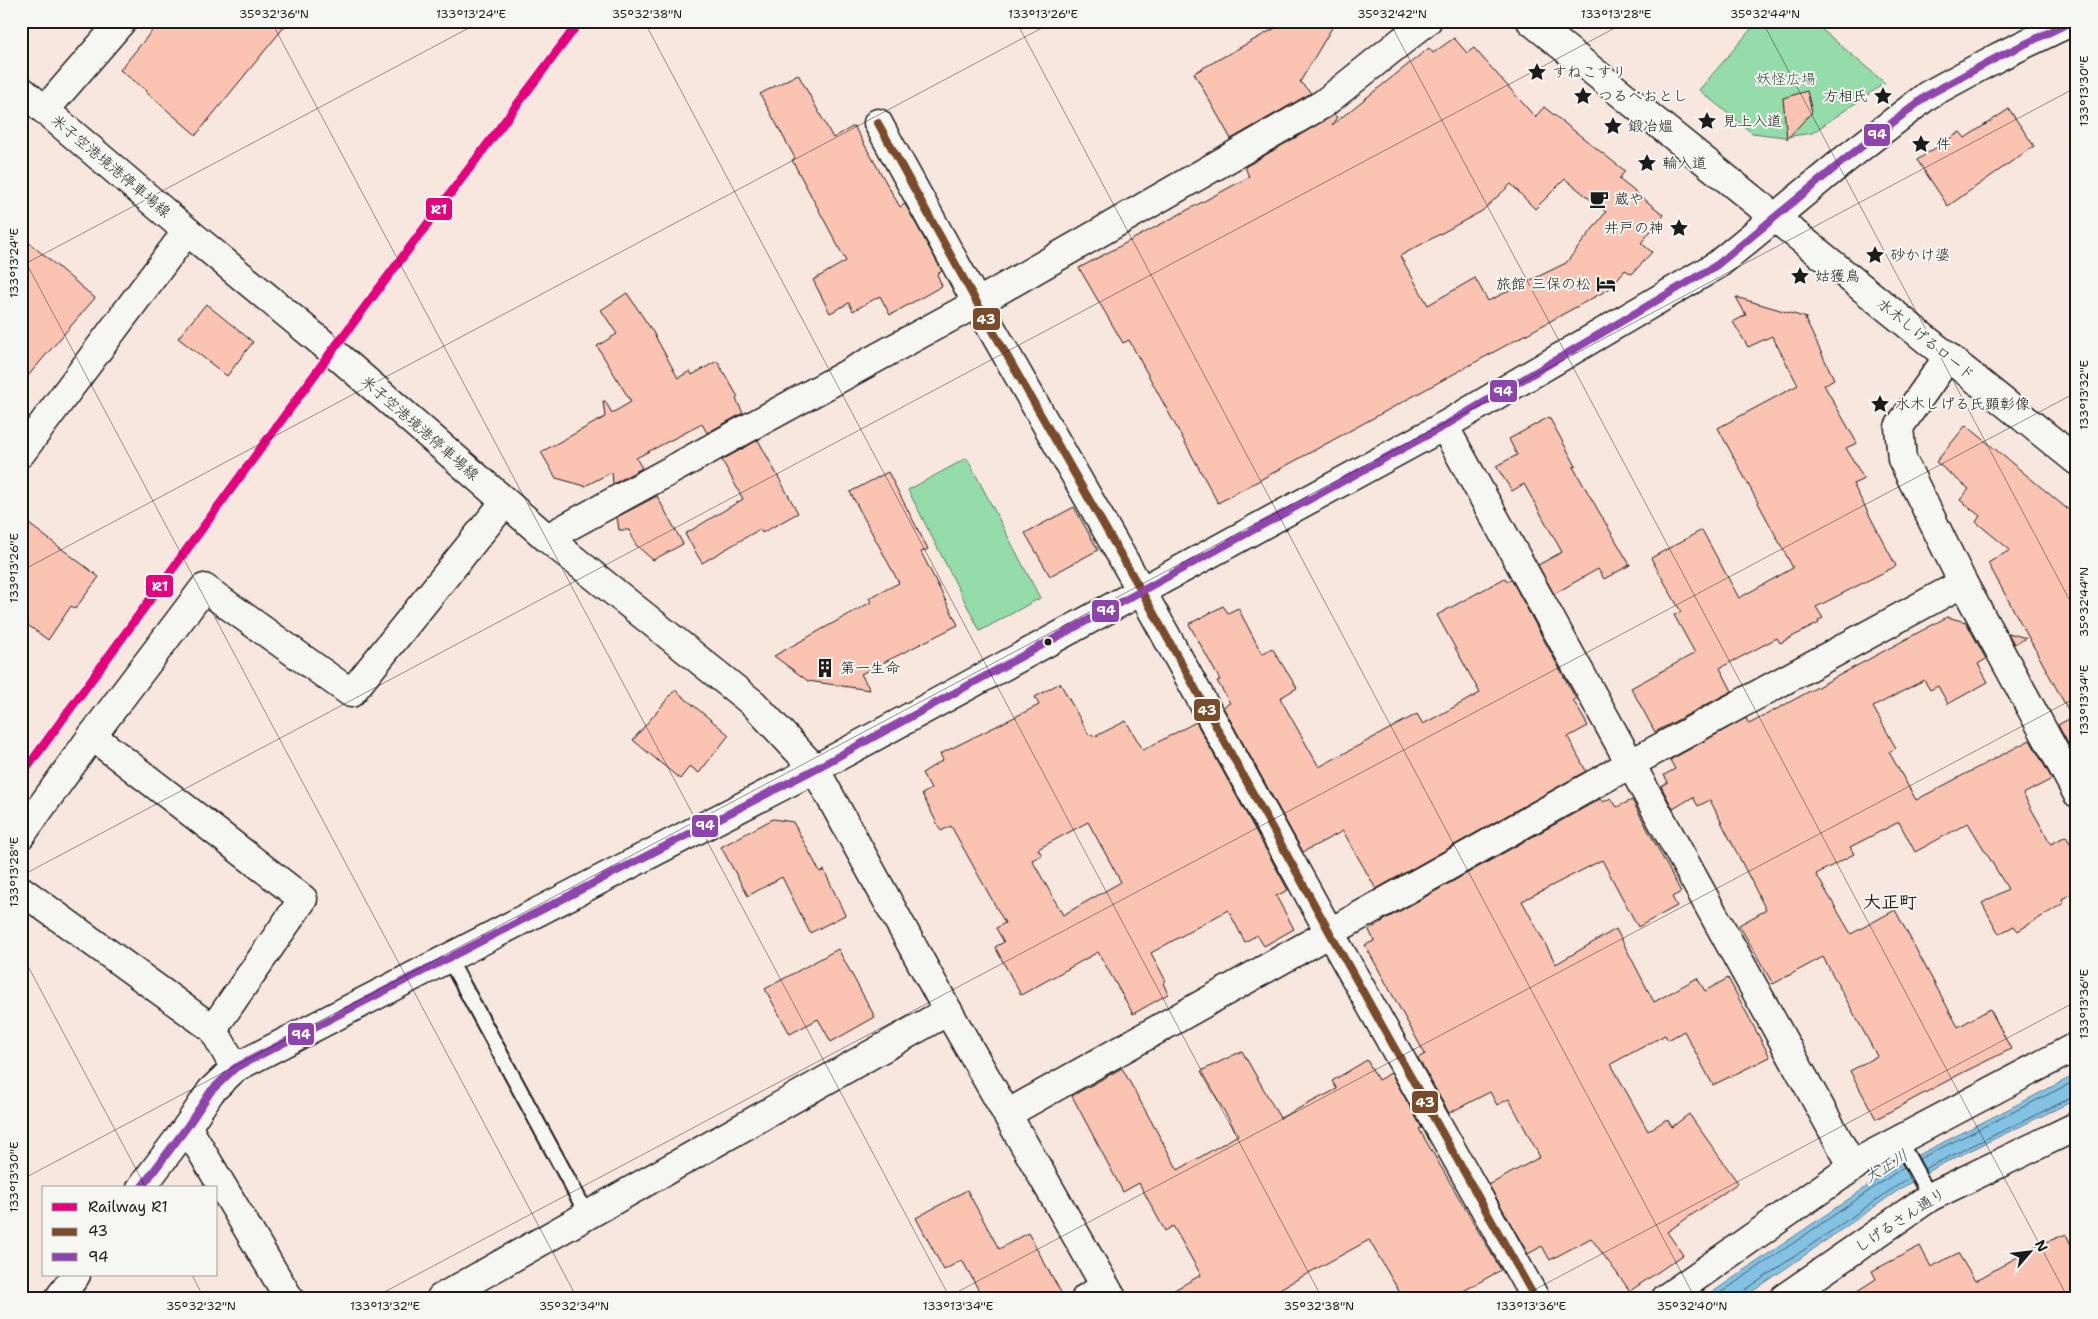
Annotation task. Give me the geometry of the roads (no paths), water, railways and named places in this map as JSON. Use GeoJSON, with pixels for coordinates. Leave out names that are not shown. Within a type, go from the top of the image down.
{"type":"FeatureCollection","features":[{"type":"Feature","properties":{"kind":"street"},"geometry":{"type":"LineString","coordinates":[[45,110],[122,21]]}},
{"type":"Feature","properties":{"kind":"street"},"geometry":{"type":"LineString","coordinates":[[547,538],[977,303],[1323,104],[1427,21]]}},
{"type":"Feature","properties":{"kind":"street"},"geometry":{"type":"LineString","coordinates":[[1531,21],[1775,218]]}},
{"type":"Feature","properties":{"kind":"street"},"geometry":{"type":"LineString","coordinates":[[143,1186],[187,1127],[211,1091],[235,1068],[815,769],[1444,426],[1717,265],[1843,161],[1928,96],[1998,57],[2073,21]]}},
{"type":"Feature","properties":{"kind":"street","name":"米子空港境港停車場線"},"geometry":{"type":"LineString","coordinates":[[21,90],[332,351],[547,538],[754,704],[815,769],[1007,1114],[1101,1294]]}},
{"type":"Feature","properties":{"kind":"street"},"geometry":{"type":"LineString","coordinates":[[878,123],[977,303],[1142,592],[1330,933],[1535,1298]]}},
{"type":"Feature","properties":{"kind":"street","name":"水木しげるロード"},"geometry":{"type":"LineString","coordinates":[[1775,218],[2077,461]]}},
{"type":"Feature","properties":{"kind":"street"},"geometry":{"type":"LineString","coordinates":[[21,453],[187,231]]}},
{"type":"Feature","properties":{"kind":"street"},"geometry":{"type":"LineString","coordinates":[[1948,357],[1899,427],[1902,459],[1963,583],[2077,793]]}},
{"type":"Feature","properties":{"kind":"street"},"geometry":{"type":"LineString","coordinates":[[1444,426],[1853,1167]]}},
{"type":"Feature","properties":{"kind":"street"},"geometry":{"type":"LineString","coordinates":[[21,834],[92,736],[204,588],[351,693],[505,502]]}},
{"type":"Feature","properties":{"kind":"street"},"geometry":{"type":"LineString","coordinates":[[1007,1114],[1630,764],[1963,583]]}},
{"type":"Feature","properties":{"kind":"street"},"geometry":{"type":"LineString","coordinates":[[92,736],[302,898],[213,1029]]}},
{"type":"Feature","properties":{"kind":"street"},"geometry":{"type":"LineString","coordinates":[[21,890],[213,1029],[235,1068]]}},
{"type":"Feature","properties":{"kind":"street"},"geometry":{"type":"LineString","coordinates":[[441,1298],[948,1011]]}},
{"type":"Feature","properties":{"kind":"street"},"geometry":{"type":"LineString","coordinates":[[1666,1298],[1867,1157],[2077,1046]]}},
{"type":"Feature","properties":{"kind":"street","name":"しげるさん通り"},"geometry":{"type":"LineString","coordinates":[[1784,1298],[1930,1197],[2077,1126]]}},
{"type":"Feature","properties":{"kind":"street"},"geometry":{"type":"LineString","coordinates":[[187,1127],[289,1298]]}},
{"type":"Feature","properties":{"kind":"street"},"geometry":{"type":"LineString","coordinates":[[59,1298],[75,1276]]}},
{"type":"Feature","properties":{"kind":"lane"},"geometry":{"type":"LineString","coordinates":[[448,957],[588,1216]]}},
{"type":"Feature","properties":{"kind":"lane"},"geometry":{"type":"LineString","coordinates":[[1899,1140],[1930,1197]]}},
{"type":"Feature","properties":{"kind":"water"},"geometry":{"type":"Polygon","coordinates":[[[2077,1074],[2077,1099],[1938,1166],[1900,1189],[1743,1298],[1704,1298],[1897,1166],[2077,1074]]]}},
{"type":"Feature","properties":{"kind":"rail line","name":"R1"},"geometry":{"type":"LineString","coordinates":[[21,776],[332,351],[580,21]]}},
{"type":"Feature","properties":{"kind":"place","name":"すねこすり"},"geometry":{"type":"Point","coordinates":[1537,72]}},
{"type":"Feature","properties":{"kind":"place","name":"つるべおとし"},"geometry":{"type":"Point","coordinates":[1583,96]}},
{"type":"Feature","properties":{"kind":"place","name":"方相氏"},"geometry":{"type":"Point","coordinates":[1883,96]}},
{"type":"Feature","properties":{"kind":"place","name":"見上入道"},"geometry":{"type":"Point","coordinates":[1707,121]}},
{"type":"Feature","properties":{"kind":"place","name":"鍛冶媼"},"geometry":{"type":"Point","coordinates":[1613,126]}},
{"type":"Feature","properties":{"kind":"place","name":"件"},"geometry":{"type":"Point","coordinates":[1921,144]}},
{"type":"Feature","properties":{"kind":"place","name":"輪入道"},"geometry":{"type":"Point","coordinates":[1647,163]}},
{"type":"Feature","properties":{"kind":"place","name":"蔵や"},"geometry":{"type":"Point","coordinates":[1599,199]}},
{"type":"Feature","properties":{"kind":"place","name":"井戸の神"},"geometry":{"type":"Point","coordinates":[1679,228]}},
{"type":"Feature","properties":{"kind":"place","name":"砂かけ婆"},"geometry":{"type":"Point","coordinates":[1875,255]}},
{"type":"Feature","properties":{"kind":"place","name":"姑獲鳥"},"geometry":{"type":"Point","coordinates":[1800,276]}},
{"type":"Feature","properties":{"kind":"place","name":"旅館 三保の松"},"geometry":{"type":"Point","coordinates":[1606,284]}},
{"type":"Feature","properties":{"kind":"place","name":"水木しげる氏顕彰像"},"geometry":{"type":"Point","coordinates":[1880,404]}},
{"type":"Feature","properties":{"kind":"place","name":"第一生命"},"geometry":{"type":"Point","coordinates":[825,668]}},
{"type":"Feature","properties":{"kind":"district","name":"大正町"},"geometry":{"type":"Point","coordinates":[1890,902]}},
{"type":"Feature","properties":{"kind":"park label","name":"妖怪広場"},"geometry":{"type":"Point","coordinates":[1786,79]}},
{"type":"Feature","properties":{"kind":"water label","name":"大正川"},"geometry":{"type":"Point","coordinates":[1886,1166]}}]}
